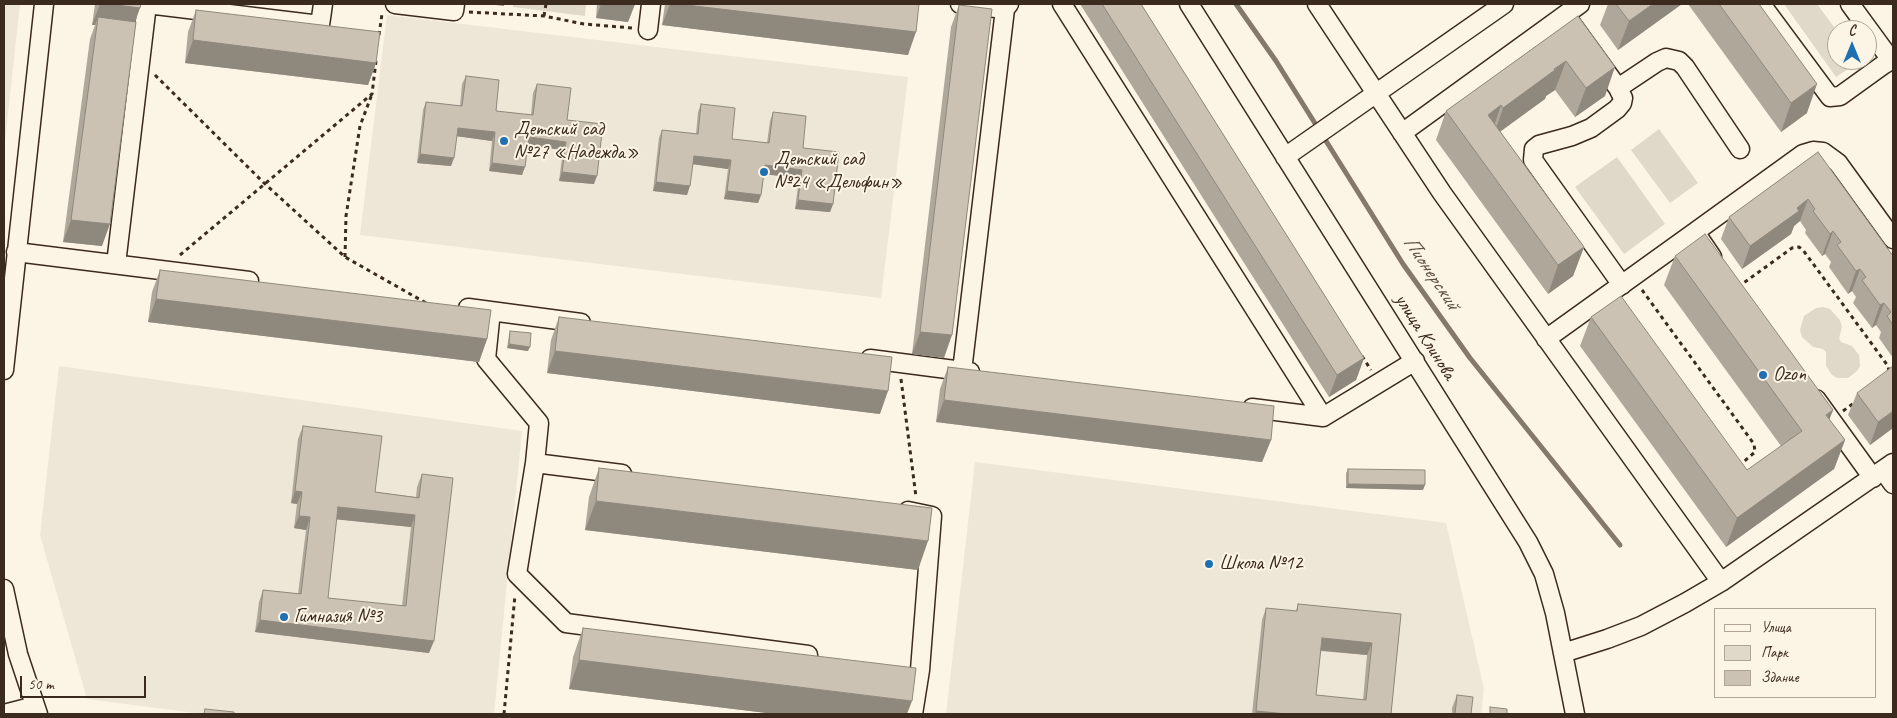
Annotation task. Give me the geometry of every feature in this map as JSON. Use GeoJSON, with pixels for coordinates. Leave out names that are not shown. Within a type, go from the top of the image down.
{"type":"FeatureCollection","features":[{"type":"Feature","properties":{"kind":"street"},"geometry":{"type":"LineString","coordinates":[[4,370],[44,4]]}},
{"type":"Feature","properties":{"kind":"street"},"geometry":{"type":"LineString","coordinates":[[116,264],[147,4],[320,25],[322,4]]}},
{"type":"Feature","properties":{"kind":"street"},"geometry":{"type":"LineString","coordinates":[[648,30],[651,4]]}},
{"type":"Feature","properties":{"kind":"street"},"geometry":{"type":"LineString","coordinates":[[962,4],[1007,6],[962,371]]}},
{"type":"Feature","properties":{"kind":"street"},"geometry":{"type":"LineString","coordinates":[[1062,4],[1324,417]]}},
{"type":"Feature","properties":{"kind":"street","name":"улица Клинова"},"geometry":{"type":"LineString","coordinates":[[1189,4],[1416,361],[1532,550],[1544,574],[1575,714]]}},
{"type":"Feature","properties":{"kind":"street"},"geometry":{"type":"LineString","coordinates":[[1317,4],[1442,193],[1721,582]]}},
{"type":"Feature","properties":{"kind":"street"},"geometry":{"type":"LineString","coordinates":[[1285,157],[1504,4]]}},
{"type":"Feature","properties":{"kind":"street"},"geometry":{"type":"LineString","coordinates":[[1402,132],[1580,4]]}},
{"type":"Feature","properties":{"kind":"street"},"geometry":{"type":"LineString","coordinates":[[1761,4],[1830,97],[1834,98],[1840,96],[1892,60],[1850,4]]}},
{"type":"Feature","properties":{"kind":"street"},"geometry":{"type":"LineString","coordinates":[[388,8],[454,7]]}},
{"type":"Feature","properties":{"kind":"street"},"geometry":{"type":"LineString","coordinates":[[1565,15],[1618,88],[1623,98],[1622,103],[1617,109],[1591,128],[1572,136],[1539,145],[1532,154],[1536,165],[1627,281]]}},
{"type":"Feature","properties":{"kind":"street"},"geometry":{"type":"LineString","coordinates":[[1618,88],[1666,58],[1679,61],[1740,148]]}},
{"type":"Feature","properties":{"kind":"street"},"geometry":{"type":"LineString","coordinates":[[1546,339],[1803,154],[1813,151],[1823,152],[1838,163],[1893,239]]}},
{"type":"Feature","properties":{"kind":"street"},"geometry":{"type":"LineString","coordinates":[[1695,232],[1736,289]]}},
{"type":"Feature","properties":{"kind":"street"},"geometry":{"type":"LineString","coordinates":[[16,252],[270,283]]}},
{"type":"Feature","properties":{"kind":"street"},"geometry":{"type":"LineString","coordinates":[[454,306],[598,325]]}},
{"type":"Feature","properties":{"kind":"street"},"geometry":{"type":"LineString","coordinates":[[491,311],[486,359],[539,423],[535,463],[517,574],[566,623],[821,657]]}},
{"type":"Feature","properties":{"kind":"street"},"geometry":{"type":"LineString","coordinates":[[850,357],[991,375]]}},
{"type":"Feature","properties":{"kind":"street"},"geometry":{"type":"LineString","coordinates":[[1236,406],[1324,417],[1416,361]]}},
{"type":"Feature","properties":{"kind":"street"},"geometry":{"type":"LineString","coordinates":[[1563,653],[1641,626],[1685,604],[1886,474],[1831,420],[1808,389]]}},
{"type":"Feature","properties":{"kind":"street"},"geometry":{"type":"LineString","coordinates":[[535,463],[643,477]]}},
{"type":"Feature","properties":{"kind":"street"},"geometry":{"type":"LineString","coordinates":[[887,509],[932,516],[920,670],[914,714]]}},
{"type":"Feature","properties":{"kind":"street"},"geometry":{"type":"LineString","coordinates":[[4,589],[18,654],[37,710],[4,714]]}},
{"type":"Feature","properties":{"kind":"street"},"geometry":{"type":"LineString","coordinates":[[900,667],[920,670]]}},
{"type":"Feature","properties":{"kind":"path"},"geometry":{"type":"LineString","coordinates":[[544,16],[546,4]]}},
{"type":"Feature","properties":{"kind":"path"},"geometry":{"type":"LineString","coordinates":[[454,7],[544,16],[584,24],[648,30]]}},
{"type":"Feature","properties":{"kind":"path"},"geometry":{"type":"LineString","coordinates":[[379,40],[388,8]]}},
{"type":"Feature","properties":{"kind":"path"},"geometry":{"type":"LineString","coordinates":[[345,257],[346,216],[360,126],[372,94],[376,58]]}},
{"type":"Feature","properties":{"kind":"path"},"geometry":{"type":"LineString","coordinates":[[140,60],[264,183],[345,257],[426,303]]}},
{"type":"Feature","properties":{"kind":"path"},"geometry":{"type":"LineString","coordinates":[[162,270],[372,94]]}},
{"type":"Feature","properties":{"kind":"path"},"geometry":{"type":"LineString","coordinates":[[1736,289],[1792,248],[1799,247],[1888,366],[1889,376]]}},
{"type":"Feature","properties":{"kind":"path"},"geometry":{"type":"LineString","coordinates":[[1627,281],[1754,444],[1755,452],[1734,467]]}},
{"type":"Feature","properties":{"kind":"path"},"geometry":{"type":"LineString","coordinates":[[1358,350],[1379,383]]}},
{"type":"Feature","properties":{"kind":"path"},"geometry":{"type":"LineString","coordinates":[[899,363],[916,492],[916,513]]}},
{"type":"Feature","properties":{"kind":"path"},"geometry":{"type":"LineString","coordinates":[[1831,420],[1855,402]]}},
{"type":"Feature","properties":{"kind":"path"},"geometry":{"type":"LineString","coordinates":[[504,714],[517,574]]}},
{"type":"Feature","properties":{"kind":"shaded area"},"geometry":{"type":"Polygon","coordinates":[[[4,4],[20,4],[4,151],[4,4]]]}},
{"type":"Feature","properties":{"kind":"shaded area"},"geometry":{"type":"Polygon","coordinates":[[[387,15],[908,77],[881,298],[360,235],[387,15]]]}},
{"type":"Feature","properties":{"kind":"shaded area","name":"Гимназия №3"},"geometry":{"type":"Polygon","coordinates":[[[59,366],[522,431],[494,714],[203,714],[87,699],[40,535],[59,366]]]}},
{"type":"Feature","properties":{"kind":"shaded area","name":"Школа №12"},"geometry":{"type":"Polygon","coordinates":[[[975,462],[1446,523],[1484,689],[1481,714],[946,714],[975,462]]]}},
{"type":"Feature","properties":{"kind":"green space"},"geometry":{"type":"Polygon","coordinates":[[[513,4],[586,4],[585,16],[513,7],[513,4]]]}},
{"type":"Feature","properties":{"kind":"green space"},"geometry":{"type":"Polygon","coordinates":[[[1784,4],[1817,4],[1829,20],[1827,20],[1827,64],[1784,4]]]}},
{"type":"Feature","properties":{"kind":"green space"},"geometry":{"type":"Polygon","coordinates":[[[1831,70],[1847,70],[1836,77],[1831,70]]]}},
{"type":"Feature","properties":{"kind":"green space"},"geometry":{"type":"Polygon","coordinates":[[[1659,129],[1698,183],[1670,203],[1631,150],[1659,129]]]}},
{"type":"Feature","properties":{"kind":"green space"},"geometry":{"type":"Polygon","coordinates":[[[1617,157],[1665,224],[1624,254],[1575,187],[1617,157]]]}},
{"type":"Feature","properties":{"kind":"green space"},"geometry":{"type":"Polygon","coordinates":[[[1816,308],[1830,309],[1840,320],[1842,327],[1839,338],[1841,342],[1852,346],[1859,355],[1860,366],[1848,378],[1837,378],[1832,375],[1826,366],[1826,352],[1823,349],[1813,347],[1802,337],[1800,330],[1804,316],[1816,308]]]}},
{"type":"Feature","properties":{"kind":"building"},"geometry":{"type":"Polygon","coordinates":[[[109,4],[141,4],[140,8],[109,4]]]}},
{"type":"Feature","properties":{"kind":"building"},"geometry":{"type":"Polygon","coordinates":[[[678,4],[919,4],[916,32],[678,4]]]}},
{"type":"Feature","properties":{"kind":"building"},"geometry":{"type":"Polygon","coordinates":[[[1102,4],[1141,4],[1364,358],[1337,375],[1102,4]]]}},
{"type":"Feature","properties":{"kind":"building"},"geometry":{"type":"Polygon","coordinates":[[[1616,4],[1653,4],[1629,21],[1616,4]]]}},
{"type":"Feature","properties":{"kind":"building"},"geometry":{"type":"Polygon","coordinates":[[[1719,4],[1759,4],[1817,84],[1791,103],[1719,4]]]}},
{"type":"Feature","properties":{"kind":"building"},"geometry":{"type":"Polygon","coordinates":[[[959,5],[992,9],[952,335],[920,332],[959,5]]]}},
{"type":"Feature","properties":{"kind":"building"},"geometry":{"type":"Polygon","coordinates":[[[196,10],[380,32],[376,63],[193,40],[196,10]]]}},
{"type":"Feature","properties":{"kind":"building"},"geometry":{"type":"Polygon","coordinates":[[[1578,16],[1615,67],[1586,88],[1566,61],[1503,108],[1501,105],[1488,115],[1584,247],[1558,265],[1446,111],[1578,16]]]}},
{"type":"Feature","properties":{"kind":"building"},"geometry":{"type":"Polygon","coordinates":[[[98,17],[136,22],[110,224],[71,220],[98,17]]]}},
{"type":"Feature","properties":{"kind":"building"},"geometry":{"type":"Polygon","coordinates":[[[466,76],[499,80],[496,111],[533,115],[537,84],[571,88],[567,120],[603,124],[597,176],[562,172],[566,142],[529,137],[525,167],[492,163],[495,132],[458,128],[454,158],[420,154],[426,102],[462,106],[466,76]]]}},
{"type":"Feature","properties":{"kind":"building"},"geometry":{"type":"Polygon","coordinates":[[[701,104],[735,108],[732,139],[769,143],[773,112],[806,116],[803,148],[839,152],[833,204],[798,200],[802,170],[765,165],[761,195],[727,191],[731,160],[694,156],[690,186],[656,182],[662,130],[698,134],[701,104]]]}},
{"type":"Feature","properties":{"kind":"building"},"geometry":{"type":"Polygon","coordinates":[[[1818,152],[1893,256],[1893,325],[1887,316],[1891,312],[1884,303],[1880,305],[1862,280],[1866,277],[1860,269],[1856,271],[1837,245],[1841,242],[1833,231],[1830,234],[1813,211],[1815,209],[1808,199],[1797,208],[1799,211],[1750,246],[1729,217],[1818,152]]]}},
{"type":"Feature","properties":{"kind":"building"},"geometry":{"type":"Polygon","coordinates":[[[1705,234],[1833,410],[1826,415],[1845,440],[1737,518],[1591,317],[1621,296],[1747,470],[1802,431],[1675,256],[1705,234]]]}},
{"type":"Feature","properties":{"kind":"building"},"geometry":{"type":"Polygon","coordinates":[[[160,270],[491,310],[487,339],[156,299],[160,270]]]}},
{"type":"Feature","properties":{"kind":"building"},"geometry":{"type":"Polygon","coordinates":[[[559,317],[892,357],[888,391],[555,351],[559,317]]]}},
{"type":"Feature","properties":{"kind":"building"},"geometry":{"type":"Polygon","coordinates":[[[510,331],[531,333],[530,347],[509,344],[510,331]]]}},
{"type":"Feature","properties":{"kind":"building"},"geometry":{"type":"Polygon","coordinates":[[[1893,366],[1893,411],[1878,422],[1857,393],[1893,366]]]}},
{"type":"Feature","properties":{"kind":"building"},"geometry":{"type":"Polygon","coordinates":[[[948,367],[1274,406],[1271,440],[944,400],[948,367]]]}},
{"type":"Feature","properties":{"kind":"building"},"geometry":{"type":"Polygon","coordinates":[[[303,426],[382,436],[375,492],[419,498],[422,474],[453,478],[434,641],[260,620],[263,590],[301,594],[310,517],[299,516],[302,492],[295,491],[303,426]],[[338,507],[328,598],[406,606],[415,515],[338,507]]]}},
{"type":"Feature","properties":{"kind":"building"},"geometry":{"type":"Polygon","coordinates":[[[599,468],[932,508],[928,541],[596,501],[599,468]]]}},
{"type":"Feature","properties":{"kind":"building"},"geometry":{"type":"Polygon","coordinates":[[[1348,469],[1425,470],[1425,485],[1348,484],[1348,469]]]}},
{"type":"Feature","properties":{"kind":"building"},"geometry":{"type":"Polygon","coordinates":[[[1298,604],[1401,614],[1391,714],[1287,714],[1256,711],[1266,608],[1297,611],[1298,604]],[[1322,638],[1316,695],[1366,700],[1372,643],[1322,638]]]}},
{"type":"Feature","properties":{"kind":"building"},"geometry":{"type":"Polygon","coordinates":[[[583,628],[916,668],[912,701],[579,660],[583,628]]]}},
{"type":"Feature","properties":{"kind":"building"},"geometry":{"type":"Polygon","coordinates":[[[1457,695],[1473,697],[1471,714],[1455,714],[1457,695]]]}},
{"type":"Feature","properties":{"kind":"building"},"geometry":{"type":"Polygon","coordinates":[[[1490,707],[1507,709],[1507,714],[1490,714],[1490,707]]]}},
{"type":"Feature","properties":{"kind":"building"},"geometry":{"type":"Polygon","coordinates":[[[205,709],[234,712],[234,714],[204,714],[205,709]]]}},
{"type":"Feature","properties":{"kind":"waterway","name":"Пионерский"},"geometry":{"type":"LineString","coordinates":[[1236,4],[1276,61],[1403,264],[1470,358],[1620,545]]}},
{"type":"Feature","properties":{"kind":"place","name":"Детский сад №27 «Надежда»"},"geometry":{"type":"Point","coordinates":[504,141]}},
{"type":"Feature","properties":{"kind":"place","name":"Детский сад №24 «Дельфин»"},"geometry":{"type":"Point","coordinates":[764,172]}},
{"type":"Feature","properties":{"kind":"place","name":"Ozon"},"geometry":{"type":"Point","coordinates":[1763,375]}},
{"type":"Feature","properties":{"kind":"place","name":"Школа №12"},"geometry":{"type":"Point","coordinates":[1209,564]}},
{"type":"Feature","properties":{"kind":"place","name":"Гимназия №3"},"geometry":{"type":"Point","coordinates":[284,617]}}]}
